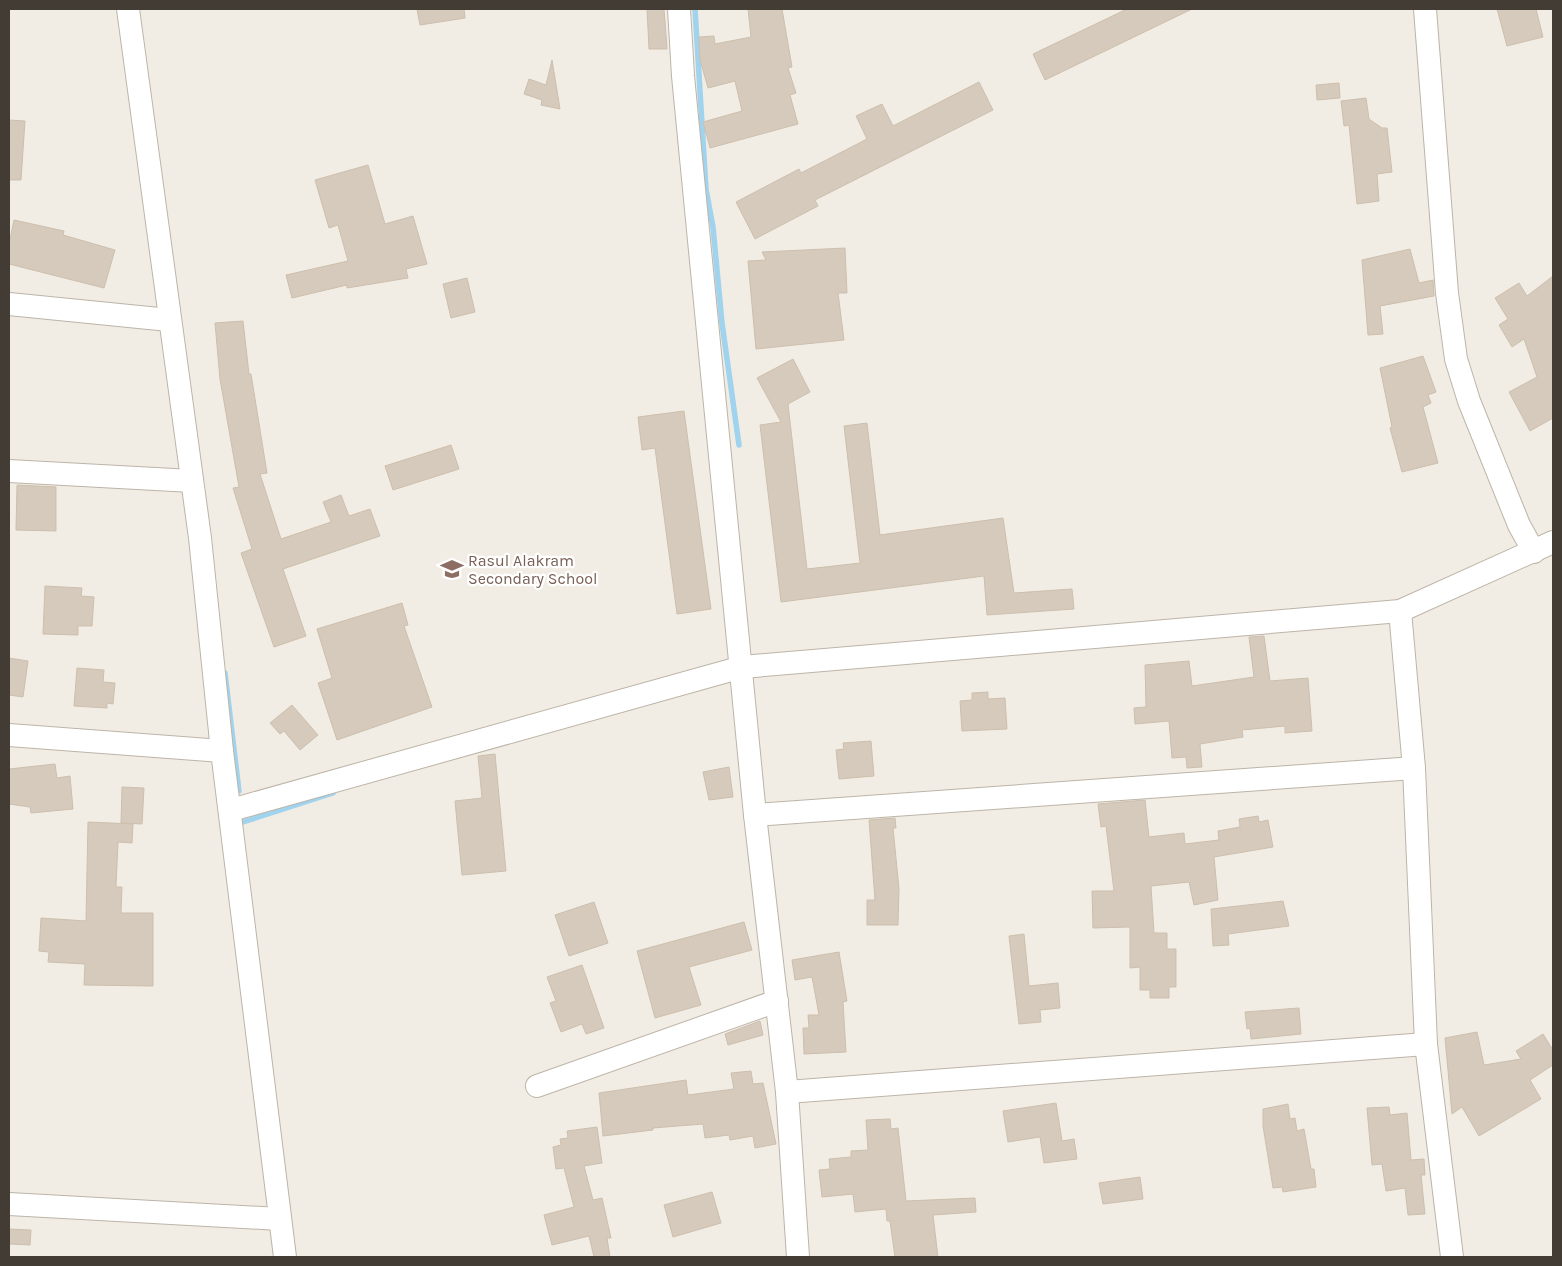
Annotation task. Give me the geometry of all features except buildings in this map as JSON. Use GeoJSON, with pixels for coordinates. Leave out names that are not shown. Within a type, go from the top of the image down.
{"type":"FeatureCollection","features":[{"type":"Feature","properties":{"kind":"street"},"geometry":{"type":"LineString","coordinates":[[128,9],[192,481],[222,751],[231,810],[285,1257]]}},
{"type":"Feature","properties":{"kind":"street"},"geometry":{"type":"LineString","coordinates":[[679,9],[683,76],[755,815],[787,1092],[798,1257]]}},
{"type":"Feature","properties":{"kind":"street"},"geometry":{"type":"LineString","coordinates":[[231,810],[742,667],[1400,610],[1544,547],[1519,525],[1469,401],[1456,359],[1447,293],[1425,9]]}},
{"type":"Feature","properties":{"kind":"street"},"geometry":{"type":"LineString","coordinates":[[9,304],[169,320]]}},
{"type":"Feature","properties":{"kind":"street"},"geometry":{"type":"LineString","coordinates":[[9,471],[192,481]]}},
{"type":"Feature","properties":{"kind":"street"},"geometry":{"type":"LineString","coordinates":[[1400,610],[1414,768],[1426,1044],[1452,1257]]}},
{"type":"Feature","properties":{"kind":"street"},"geometry":{"type":"LineString","coordinates":[[9,735],[222,751]]}},
{"type":"Feature","properties":{"kind":"street"},"geometry":{"type":"LineString","coordinates":[[755,815],[1414,768]]}},
{"type":"Feature","properties":{"kind":"street"},"geometry":{"type":"LineString","coordinates":[[536,1086],[777,1001]]}},
{"type":"Feature","properties":{"kind":"street"},"geometry":{"type":"LineString","coordinates":[[787,1092],[1426,1044]]}},
{"type":"Feature","properties":{"kind":"street"},"geometry":{"type":"LineString","coordinates":[[9,1204],[280,1218]]}},
{"type":"Feature","properties":{"kind":"waterway"},"geometry":{"type":"LineString","coordinates":[[695,9],[706,189],[713,227],[722,323],[739,445]]}},
{"type":"Feature","properties":{"kind":"waterway"},"geometry":{"type":"LineString","coordinates":[[225,673],[239,791]]}},
{"type":"Feature","properties":{"kind":"waterway"},"geometry":{"type":"LineString","coordinates":[[243,822],[333,793]]}},
{"type":"Feature","properties":{"kind":"place","name":"Rasul Alakram Secondary School"},"geometry":{"type":"Point","coordinates":[452,569]}}]}
